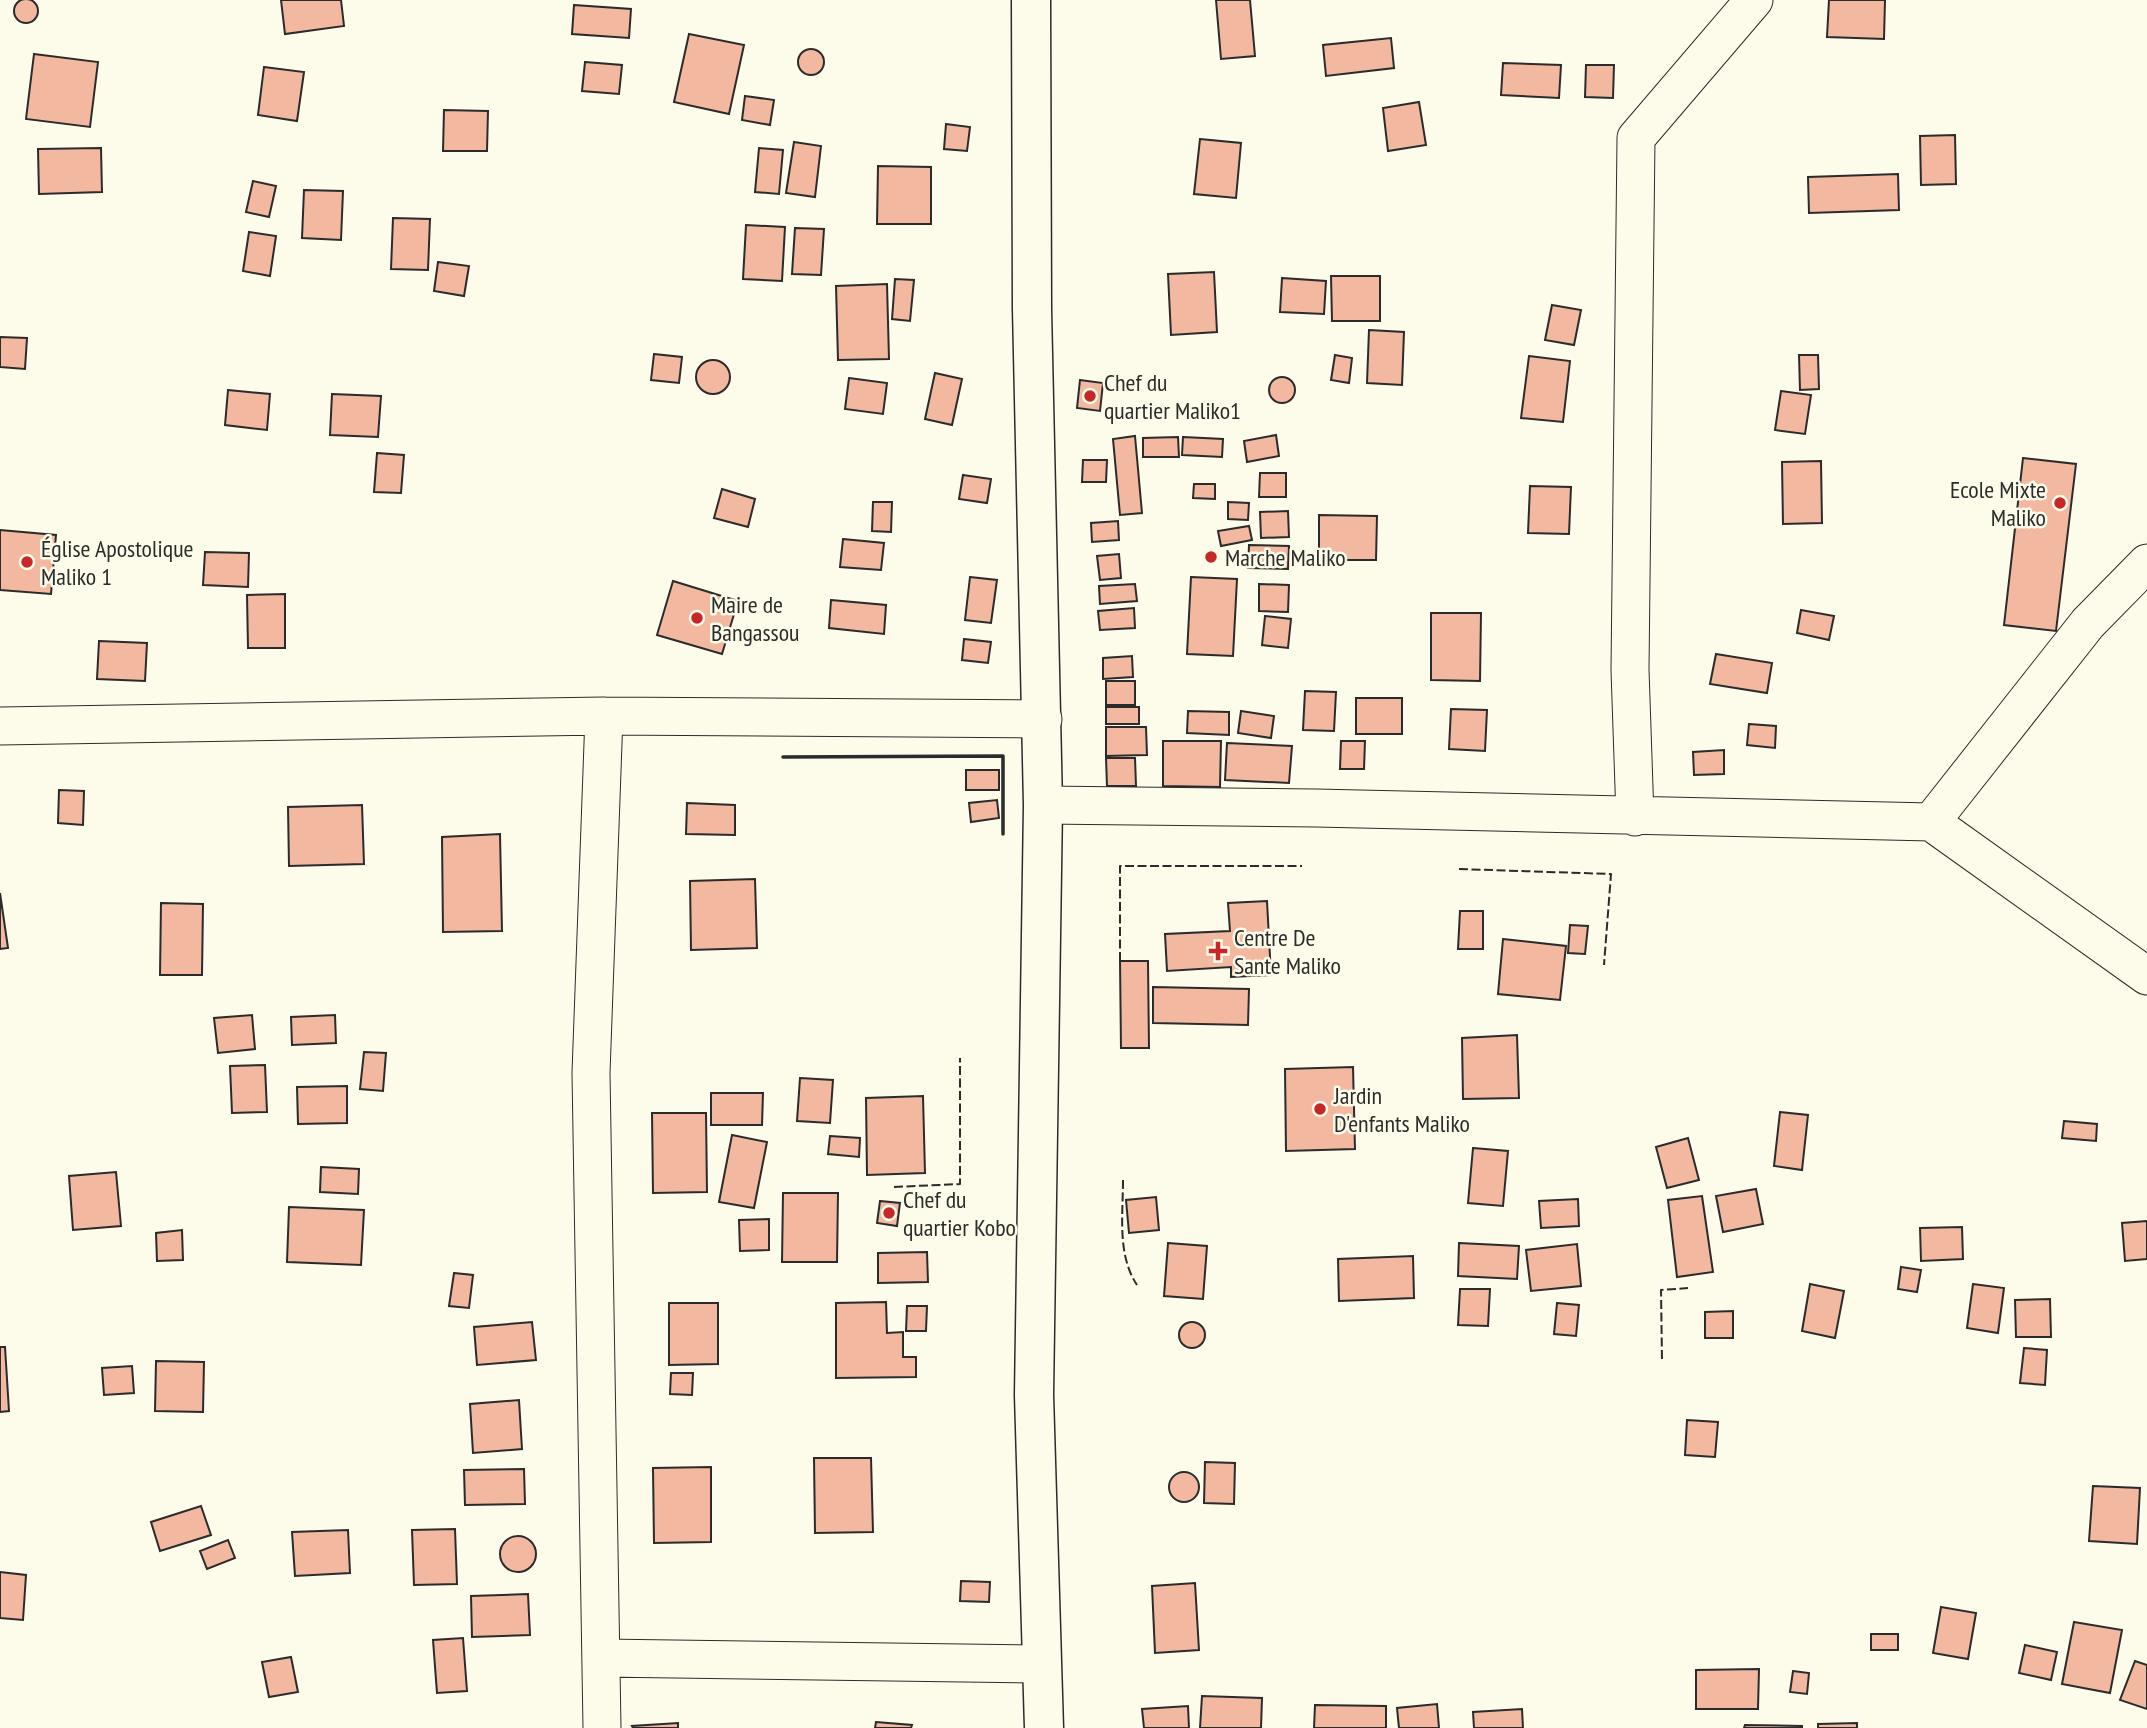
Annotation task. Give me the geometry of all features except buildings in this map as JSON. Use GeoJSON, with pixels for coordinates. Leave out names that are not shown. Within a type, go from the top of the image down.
{"type":"FeatureCollection","features":[{"type":"Feature","properties":{"kind":"main road"},"geometry":{"type":"LineString","coordinates":[[1031,0],[1032,309],[1043,719],[1034,1395],[1044,1728]]}},
{"type":"Feature","properties":{"kind":"street"},"geometry":{"type":"LineString","coordinates":[[1634,817],[1630,670],[1636,138],[1754,0]]}},
{"type":"Feature","properties":{"kind":"street"},"geometry":{"type":"LineString","coordinates":[[1931,822],[2088,623],[2147,563]]}},
{"type":"Feature","properties":{"kind":"street"},"geometry":{"type":"LineString","coordinates":[[602,1728],[591,1073],[604,716]]}},
{"type":"Feature","properties":{"kind":"street"},"geometry":{"type":"LineString","coordinates":[[0,726],[604,716],[1043,719]]}},
{"type":"Feature","properties":{"kind":"street"},"geometry":{"type":"LineString","coordinates":[[1043,805],[1316,808],[1931,822],[2147,976]]}},
{"type":"Feature","properties":{"kind":"street"},"geometry":{"type":"LineString","coordinates":[[602,1658],[1042,1664]]}},
{"type":"Feature","properties":{"kind":"fence"},"geometry":{"type":"LineString","coordinates":[[1120,961],[1120,866],[1302,866]]}},
{"type":"Feature","properties":{"kind":"fence"},"geometry":{"type":"LineString","coordinates":[[1459,869],[1611,874],[1604,965]]}},
{"type":"Feature","properties":{"kind":"fence"},"geometry":{"type":"LineString","coordinates":[[894,1187],[960,1184],[960,1058]]}},
{"type":"Feature","properties":{"kind":"fence"},"geometry":{"type":"LineString","coordinates":[[1123,1180],[1124,1248],[1126,1261],[1137,1285]]}},
{"type":"Feature","properties":{"kind":"fence"},"geometry":{"type":"LineString","coordinates":[[1662,1359],[1661,1290],[1688,1288]]}},
{"type":"Feature","properties":{"kind":"wall"},"geometry":{"type":"LineString","coordinates":[[783,757],[1003,756],[1003,834]]}},
{"type":"Feature","properties":{"kind":"place","name":"Chef du quartier Maliko1"},"geometry":{"type":"Point","coordinates":[1090,396]}},
{"type":"Feature","properties":{"kind":"place","name":"Ecole Mixte Maliko"},"geometry":{"type":"Point","coordinates":[2060,503]}},
{"type":"Feature","properties":{"kind":"place","name":"Marche Maliko"},"geometry":{"type":"Point","coordinates":[1211,557]}},
{"type":"Feature","properties":{"kind":"place","name":"Église Apostolique Maliko 1"},"geometry":{"type":"Point","coordinates":[27,562]}},
{"type":"Feature","properties":{"kind":"place","name":"Maire de Bangassou"},"geometry":{"type":"Point","coordinates":[697,618]}},
{"type":"Feature","properties":{"kind":"place","name":"Centre De Sante Maliko"},"geometry":{"type":"Point","coordinates":[1218,951]}},
{"type":"Feature","properties":{"kind":"place","name":"Jardin D'enfants Maliko"},"geometry":{"type":"Point","coordinates":[1320,1109]}},
{"type":"Feature","properties":{"kind":"place","name":"Chef du quartier Kobo"},"geometry":{"type":"Point","coordinates":[889,1213]}}]}
